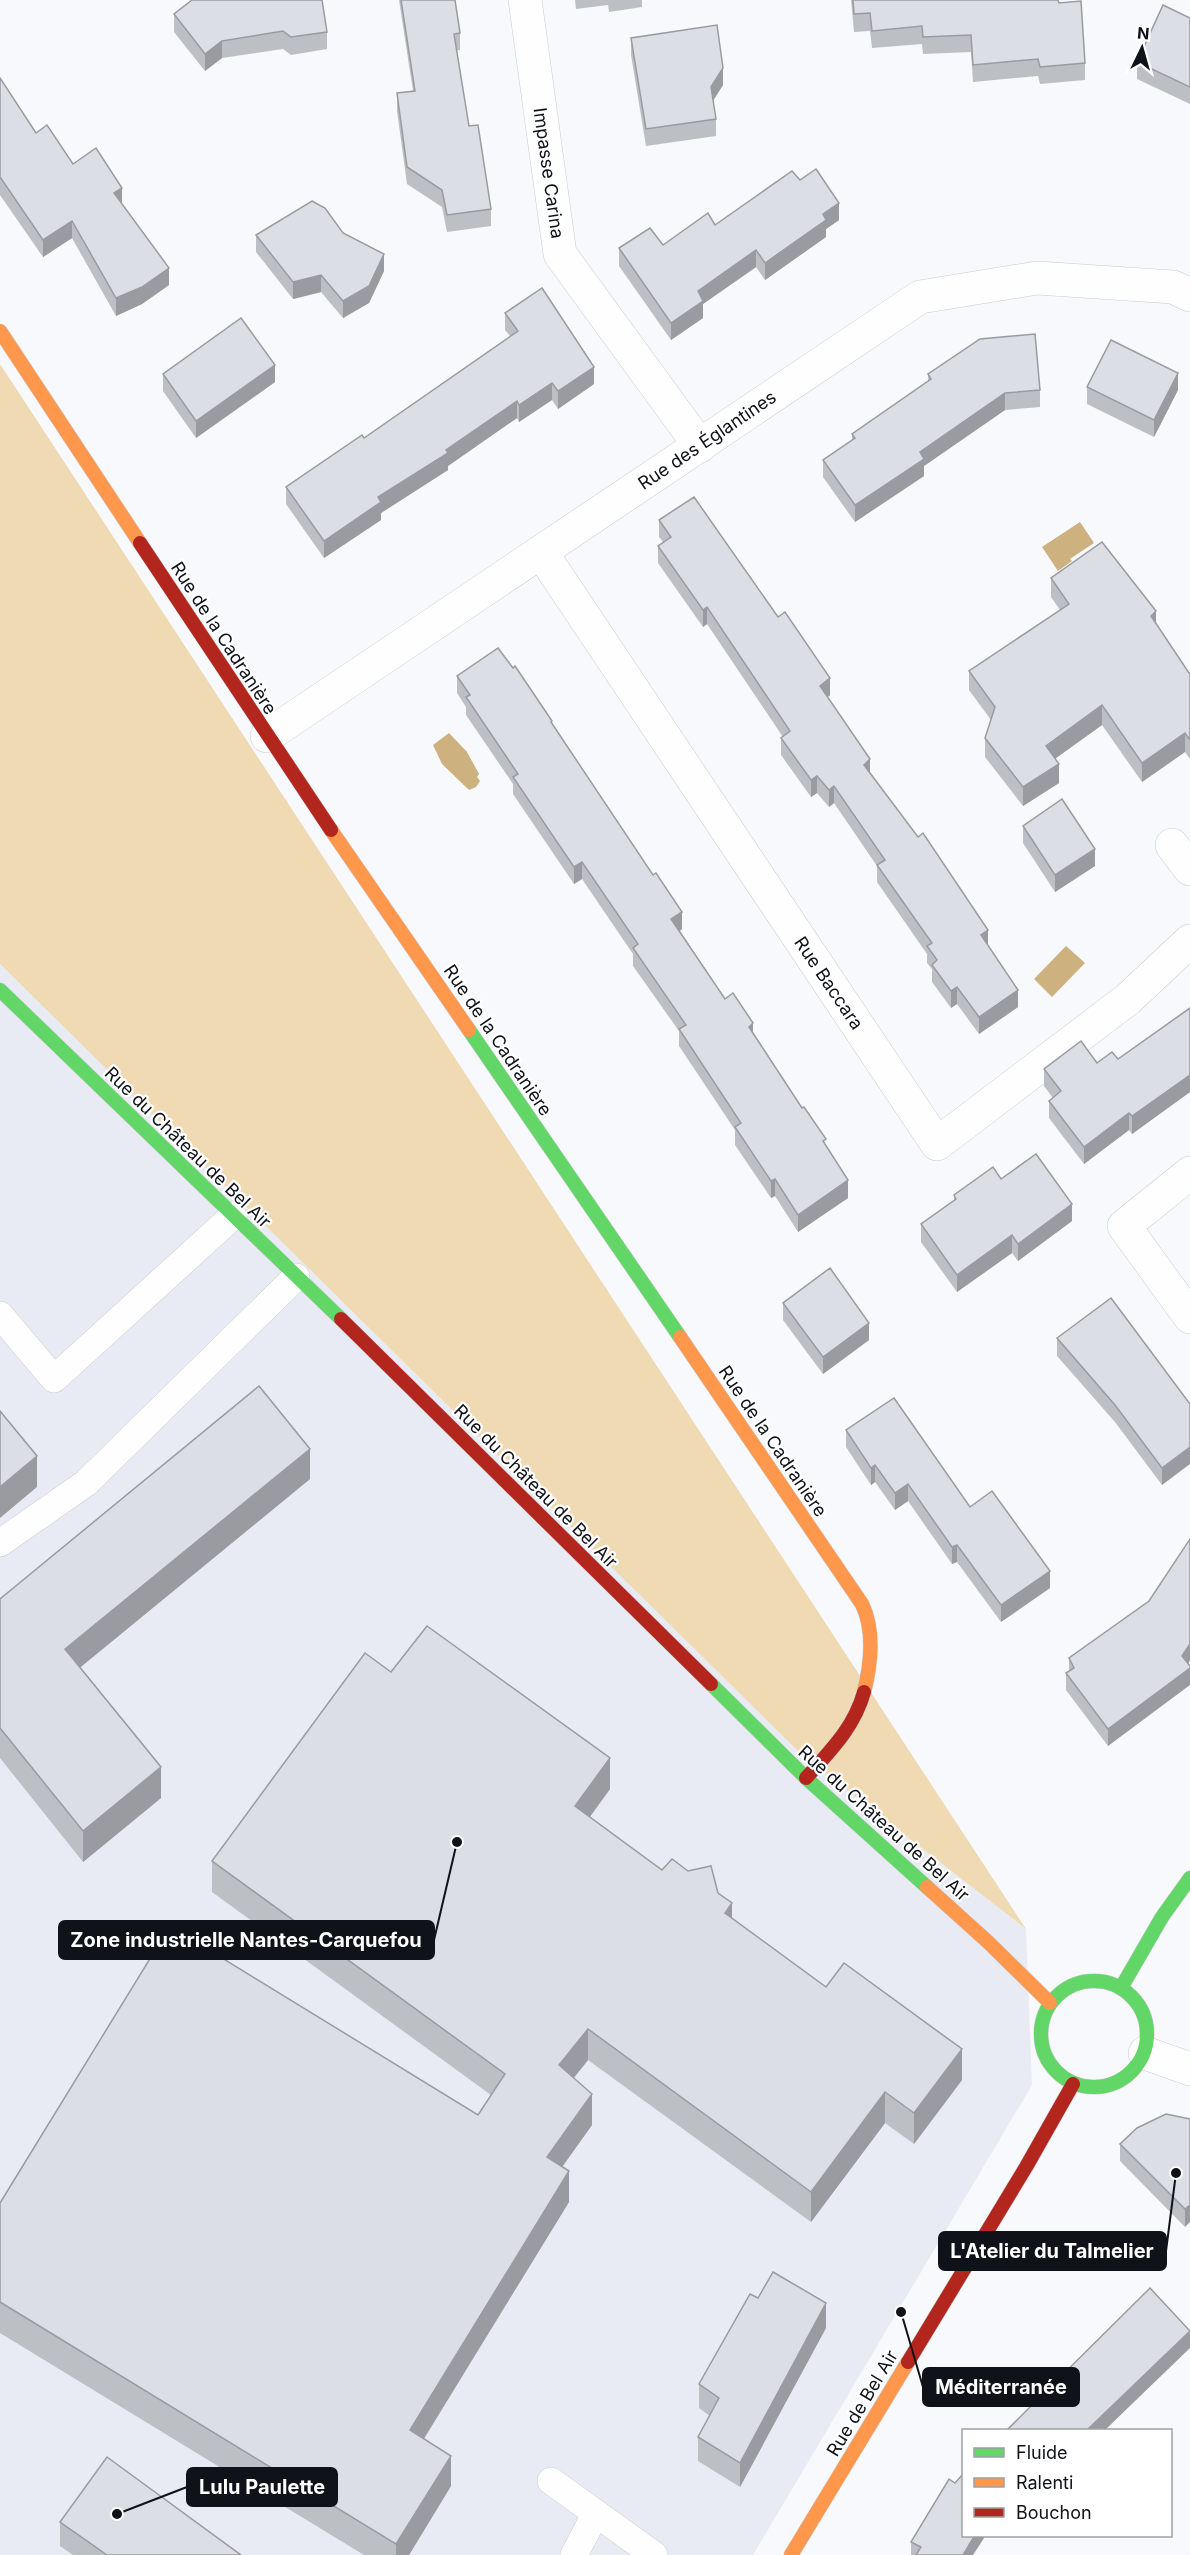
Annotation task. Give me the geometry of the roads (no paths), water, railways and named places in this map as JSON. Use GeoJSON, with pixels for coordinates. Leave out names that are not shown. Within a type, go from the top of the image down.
{"type":"FeatureCollection","features":[{"type":"Feature","properties":{"kind":"street","name":"Impasse Carina"},"geometry":{"type":"LineString","coordinates":[[525,0],[560,254],[700,446]]}},
{"type":"Feature","properties":{"kind":"street","name":"Rue des Églantines"},"geometry":{"type":"LineString","coordinates":[[267,736],[920,297],[1037,278],[1173,287],[1190,295]]}},
{"type":"Feature","properties":{"kind":"street","name":"Rue de la Cadranière"},"geometry":{"type":"LineString","coordinates":[[0,331],[267,736],[855,1592],[867,1616],[870,1644],[870,1666],[860,1704],[844,1736],[806,1778]]}},
{"type":"Feature","properties":{"kind":"street","name":"Rue Baccara"},"geometry":{"type":"LineString","coordinates":[[541,552],[937,1144],[1128,999],[1190,941]]}},
{"type":"Feature","properties":{"kind":"street","name":"Rue du Château de Bel Air"},"geometry":{"type":"LineString","coordinates":[[0,990],[452,1427],[806,1778],[988,1942],[1050,2003]]}},
{"type":"Feature","properties":{"kind":"street"},"geometry":{"type":"LineString","coordinates":[[1190,1173],[1124,1226],[1190,1317]]}},
{"type":"Feature","properties":{"kind":"street"},"geometry":{"type":"LineString","coordinates":[[1121,1988],[1162,1917],[1190,1878]]}},
{"type":"Feature","properties":{"kind":"street"},"geometry":{"type":"LineString","coordinates":[[1091,1980],[1107,1982],[1121,1988],[1133,1998],[1145,2017],[1148,2039],[1145,2054],[1136,2068],[1123,2080],[1107,2086],[1090,2088],[1073,2084],[1049,2063],[1042,2049],[1040,2033],[1043,2017],[1050,2003],[1062,1991],[1091,1980]]}},
{"type":"Feature","properties":{"kind":"street"},"geometry":{"type":"LineString","coordinates":[[1145,2054],[1190,2069]]}},
{"type":"Feature","properties":{"kind":"street","name":"Rue de Bel Air"},"geometry":{"type":"LineString","coordinates":[[791,2555],[1026,2167],[1073,2084]]}},
{"type":"Feature","properties":{"kind":"lane"},"geometry":{"type":"LineString","coordinates":[[0,1315],[54,1379],[233,1216]]}},
{"type":"Feature","properties":{"kind":"lane"},"geometry":{"type":"LineString","coordinates":[[0,1543],[86,1483],[296,1276]]}},
{"type":"Feature","properties":{"kind":"lane"},"geometry":{"type":"LineString","coordinates":[[551,2481],[654,2555]]}},
{"type":"Feature","properties":{"kind":"lane"},"geometry":{"type":"LineString","coordinates":[[573,2555],[596,2513]]}},
{"type":"Feature","properties":{"kind":"place","name":"Zone industrielle Nantes-Carquefou"},"geometry":{"type":"Point","coordinates":[457,1842]}},
{"type":"Feature","properties":{"kind":"place","name":"L'Atelier du Talmelier"},"geometry":{"type":"Point","coordinates":[1176,2173]}},
{"type":"Feature","properties":{"kind":"place","name":"Méditerranée"},"geometry":{"type":"Point","coordinates":[901,2312]}},
{"type":"Feature","properties":{"kind":"place","name":"Lulu Paulette"},"geometry":{"type":"Point","coordinates":[117,2514]}}]}
